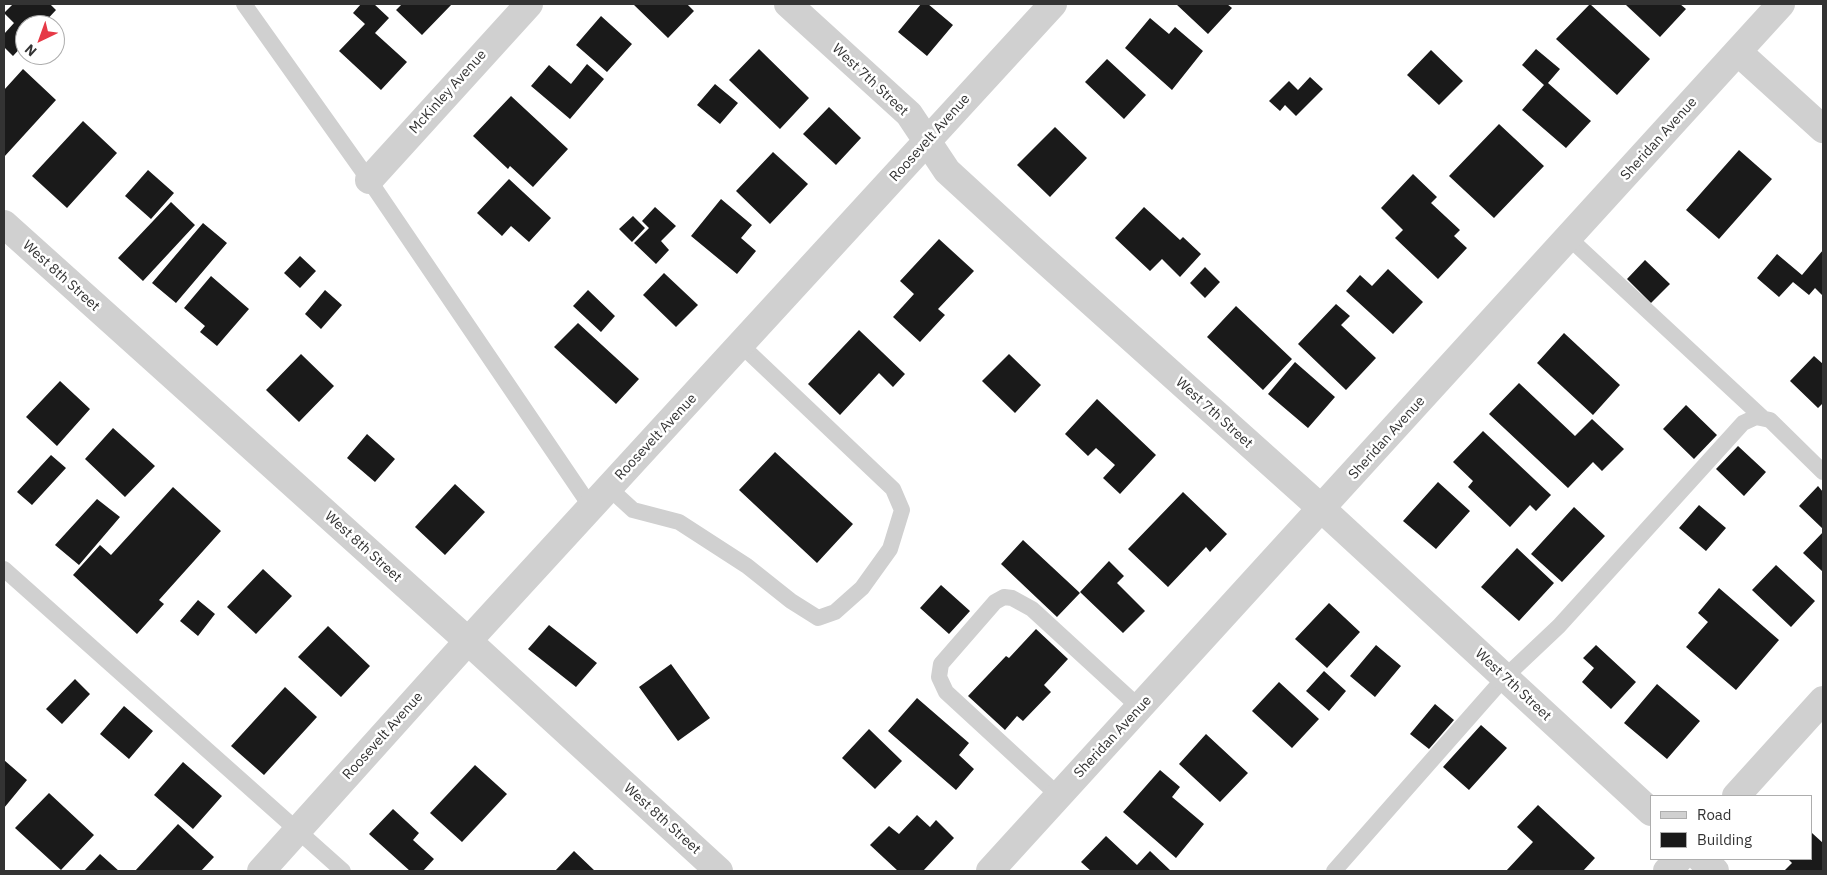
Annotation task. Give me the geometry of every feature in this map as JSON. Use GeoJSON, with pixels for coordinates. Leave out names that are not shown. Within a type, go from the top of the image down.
{"type":"FeatureCollection","features":[{"type":"Feature","properties":{"kind":"street","name":"McKinley Avenue"},"geometry":{"type":"LineString","coordinates":[[368,180],[529,4]]}},
{"type":"Feature","properties":{"kind":"street","name":"West 7th Street"},"geometry":{"type":"LineString","coordinates":[[788,4],[909,114],[947,171],[1322,509],[1650,811]]}},
{"type":"Feature","properties":{"kind":"street","name":"Roosevelt Avenue"},"geometry":{"type":"LineString","coordinates":[[261,871],[468,641],[1053,4]]}},
{"type":"Feature","properties":{"kind":"street","name":"Sheridan Avenue"},"geometry":{"type":"LineString","coordinates":[[990,871],[1781,4]]}},
{"type":"Feature","properties":{"kind":"street"},"geometry":{"type":"LineString","coordinates":[[1738,52],[1823,129]]}},
{"type":"Feature","properties":{"kind":"street","name":"West 8th Street"},"geometry":{"type":"LineString","coordinates":[[4,224],[468,641],[719,871]]}},
{"type":"Feature","properties":{"kind":"street"},"geometry":{"type":"LineString","coordinates":[[1737,795],[1823,700]]}},
{"type":"Feature","properties":{"kind":"street"},"geometry":{"type":"LineString","coordinates":[[1667,871],[1678,860]]}},
{"type":"Feature","properties":{"kind":"street"},"geometry":{"type":"LineString","coordinates":[[1702,860],[1715,871]]}},
{"type":"Feature","properties":{"kind":"lane"},"geometry":{"type":"LineString","coordinates":[[244,4],[368,180],[600,498],[633,510],[679,522],[747,566],[791,601],[818,618],[835,612],[862,588],[890,549],[902,510],[893,489],[741,345]]}},
{"type":"Feature","properties":{"kind":"lane"},"geometry":{"type":"LineString","coordinates":[[1569,238],[1764,418]]}},
{"type":"Feature","properties":{"kind":"lane"},"geometry":{"type":"LineString","coordinates":[[1334,871],[1505,677],[1559,626],[1743,423],[1756,417],[1770,420],[1823,472]]}},
{"type":"Feature","properties":{"kind":"lane"},"geometry":{"type":"LineString","coordinates":[[4,569],[343,871]]}},
{"type":"Feature","properties":{"kind":"lane"},"geometry":{"type":"LineString","coordinates":[[1059,796],[946,692],[939,677],[942,664],[995,602],[1004,597],[1012,598],[1032,610],[1140,708]]}},
{"type":"Feature","properties":{"kind":"building"},"geometry":{"type":"Polygon","coordinates":[[[13,4],[50,4],[56,10],[51,15],[15,15],[15,54],[13,56],[4,47],[4,34],[14,23],[4,13],[13,4]]]}},
{"type":"Feature","properties":{"kind":"building"},"geometry":{"type":"Polygon","coordinates":[[[361,4],[374,4],[389,18],[375,33],[407,62],[381,90],[339,51],[365,24],[353,13],[361,4]]]}},
{"type":"Feature","properties":{"kind":"building"},"geometry":{"type":"Polygon","coordinates":[[[402,4],[452,4],[422,35],[396,10],[402,4]]]}},
{"type":"Feature","properties":{"kind":"building"},"geometry":{"type":"Polygon","coordinates":[[[633,4],[687,4],[694,11],[668,38],[633,4]]]}},
{"type":"Feature","properties":{"kind":"building"},"geometry":{"type":"Polygon","coordinates":[[[921,4],[928,4],[953,25],[927,56],[898,32],[921,4]]]}},
{"type":"Feature","properties":{"kind":"building"},"geometry":{"type":"Polygon","coordinates":[[[1176,4],[1227,4],[1232,8],[1208,34],[1176,4]]]}},
{"type":"Feature","properties":{"kind":"building"},"geometry":{"type":"Polygon","coordinates":[[[1590,4],[1650,59],[1617,95],[1556,39],[1590,4]]]}},
{"type":"Feature","properties":{"kind":"building"},"geometry":{"type":"Polygon","coordinates":[[[1627,4],[1680,4],[1686,9],[1660,37],[1627,4]]]}},
{"type":"Feature","properties":{"kind":"building"},"geometry":{"type":"Polygon","coordinates":[[[601,16],[632,44],[607,72],[576,45],[601,16]]]}},
{"type":"Feature","properties":{"kind":"building"},"geometry":{"type":"Polygon","coordinates":[[[1150,18],[1169,34],[1175,27],[1203,51],[1172,90],[1125,48],[1150,18]]]}},
{"type":"Feature","properties":{"kind":"building"},"geometry":{"type":"Polygon","coordinates":[[[759,49],[809,98],[780,129],[729,80],[759,49]]]}},
{"type":"Feature","properties":{"kind":"building"},"geometry":{"type":"Polygon","coordinates":[[[1536,49],[1560,69],[1548,83],[1591,121],[1566,148],[1522,110],[1544,85],[1522,65],[1536,49]]]}},
{"type":"Feature","properties":{"kind":"building"},"geometry":{"type":"Polygon","coordinates":[[[1431,50],[1463,81],[1439,105],[1407,75],[1431,50]]]}},
{"type":"Feature","properties":{"kind":"building"},"geometry":{"type":"Polygon","coordinates":[[[1107,59],[1146,95],[1124,119],[1085,82],[1107,59]]]}},
{"type":"Feature","properties":{"kind":"building"},"geometry":{"type":"Polygon","coordinates":[[[587,64],[604,79],[570,119],[531,86],[549,65],[571,84],[587,64]]]}},
{"type":"Feature","properties":{"kind":"building"},"geometry":{"type":"Polygon","coordinates":[[[23,69],[56,100],[4,157],[4,90],[23,69]]]}},
{"type":"Feature","properties":{"kind":"building"},"geometry":{"type":"Polygon","coordinates":[[[1310,77],[1323,89],[1296,116],[1285,105],[1280,111],[1269,101],[1289,81],[1298,90],[1310,77]]]}},
{"type":"Feature","properties":{"kind":"building"},"geometry":{"type":"Polygon","coordinates":[[[715,84],[738,103],[720,124],[697,105],[715,84]]]}},
{"type":"Feature","properties":{"kind":"building"},"geometry":{"type":"Polygon","coordinates":[[[511,96],[568,149],[533,187],[510,166],[508,169],[473,136],[511,96]]]}},
{"type":"Feature","properties":{"kind":"building"},"geometry":{"type":"Polygon","coordinates":[[[829,107],[861,138],[836,165],[803,134],[829,107]]]}},
{"type":"Feature","properties":{"kind":"building"},"geometry":{"type":"Polygon","coordinates":[[[83,121],[117,153],[67,208],[32,176],[83,121]]]}},
{"type":"Feature","properties":{"kind":"building"},"geometry":{"type":"Polygon","coordinates":[[[1499,124],[1544,166],[1494,218],[1449,176],[1499,124]]]}},
{"type":"Feature","properties":{"kind":"building"},"geometry":{"type":"Polygon","coordinates":[[[1055,127],[1087,158],[1050,197],[1017,165],[1055,127]]]}},
{"type":"Feature","properties":{"kind":"building"},"geometry":{"type":"Polygon","coordinates":[[[1739,150],[1772,179],[1719,239],[1686,210],[1739,150]]]}},
{"type":"Feature","properties":{"kind":"building"},"geometry":{"type":"Polygon","coordinates":[[[773,152],[808,184],[770,224],[736,191],[773,152]]]}},
{"type":"Feature","properties":{"kind":"building"},"geometry":{"type":"Polygon","coordinates":[[[148,170],[174,193],[151,219],[125,196],[148,170]]]}},
{"type":"Feature","properties":{"kind":"building"},"geometry":{"type":"Polygon","coordinates":[[[1413,174],[1437,197],[1431,203],[1460,230],[1454,236],[1467,248],[1438,279],[1395,238],[1403,230],[1381,208],[1413,174]]]}},
{"type":"Feature","properties":{"kind":"building"},"geometry":{"type":"Polygon","coordinates":[[[509,179],[551,218],[529,242],[511,226],[502,236],[477,213],[509,179]]]}},
{"type":"Feature","properties":{"kind":"building"},"geometry":{"type":"Polygon","coordinates":[[[721,199],[752,225],[741,238],[756,251],[737,274],[691,236],[721,199]]]}},
{"type":"Feature","properties":{"kind":"building"},"geometry":{"type":"Polygon","coordinates":[[[171,202],[195,225],[143,281],[118,258],[171,202]]]}},
{"type":"Feature","properties":{"kind":"building"},"geometry":{"type":"Polygon","coordinates":[[[655,207],[676,226],[661,241],[669,250],[656,264],[634,243],[649,228],[642,221],[655,207]]]}},
{"type":"Feature","properties":{"kind":"building"},"geometry":{"type":"Polygon","coordinates":[[[1144,207],[1180,240],[1183,237],[1201,254],[1180,277],[1162,259],[1150,271],[1115,238],[1144,207]]]}},
{"type":"Feature","properties":{"kind":"building"},"geometry":{"type":"Polygon","coordinates":[[[633,216],[645,228],[632,242],[619,229],[633,216]]]}},
{"type":"Feature","properties":{"kind":"building"},"geometry":{"type":"Polygon","coordinates":[[[203,223],[227,243],[176,303],[152,283],[203,223]]]}},
{"type":"Feature","properties":{"kind":"building"},"geometry":{"type":"Polygon","coordinates":[[[939,239],[974,271],[938,309],[945,315],[920,342],[893,317],[914,294],[900,281],[939,239]]]}},
{"type":"Feature","properties":{"kind":"building"},"geometry":{"type":"Polygon","coordinates":[[[1823,250],[1823,296],[1815,288],[1809,295],[1793,282],[1779,297],[1757,278],[1777,254],[1802,275],[1823,250]]]}},
{"type":"Feature","properties":{"kind":"building"},"geometry":{"type":"Polygon","coordinates":[[[300,256],[316,271],[300,288],[284,273],[300,256]]]}},
{"type":"Feature","properties":{"kind":"building"},"geometry":{"type":"Polygon","coordinates":[[[1645,260],[1670,284],[1651,303],[1627,279],[1645,260]]]}},
{"type":"Feature","properties":{"kind":"building"},"geometry":{"type":"Polygon","coordinates":[[[1205,267],[1220,282],[1205,298],[1190,283],[1205,267]]]}},
{"type":"Feature","properties":{"kind":"building"},"geometry":{"type":"Polygon","coordinates":[[[1388,269],[1423,302],[1393,334],[1346,291],[1360,275],[1372,286],[1388,269]]]}},
{"type":"Feature","properties":{"kind":"building"},"geometry":{"type":"Polygon","coordinates":[[[664,273],[698,305],[676,327],[643,295],[664,273]]]}},
{"type":"Feature","properties":{"kind":"building"},"geometry":{"type":"Polygon","coordinates":[[[211,276],[249,309],[217,346],[200,332],[205,326],[184,308],[211,276]]]}},
{"type":"Feature","properties":{"kind":"building"},"geometry":{"type":"Polygon","coordinates":[[[325,290],[342,305],[321,329],[305,314],[325,290]]]}},
{"type":"Feature","properties":{"kind":"building"},"geometry":{"type":"Polygon","coordinates":[[[588,290],[615,316],[601,332],[573,306],[588,290]]]}},
{"type":"Feature","properties":{"kind":"building"},"geometry":{"type":"Polygon","coordinates":[[[1336,304],[1350,316],[1341,325],[1376,358],[1346,390],[1298,344],[1336,304]]]}},
{"type":"Feature","properties":{"kind":"building"},"geometry":{"type":"Polygon","coordinates":[[[1236,306],[1292,359],[1263,390],[1207,337],[1236,306]]]}},
{"type":"Feature","properties":{"kind":"building"},"geometry":{"type":"Polygon","coordinates":[[[578,323],[639,379],[616,404],[554,347],[578,323]]]}},
{"type":"Feature","properties":{"kind":"building"},"geometry":{"type":"Polygon","coordinates":[[[859,330],[905,374],[893,387],[879,373],[840,415],[808,384],[859,330]]]}},
{"type":"Feature","properties":{"kind":"building"},"geometry":{"type":"Polygon","coordinates":[[[1564,333],[1620,385],[1593,415],[1537,363],[1564,333]]]}},
{"type":"Feature","properties":{"kind":"building"},"geometry":{"type":"Polygon","coordinates":[[[301,354],[334,386],[299,422],[266,390],[301,354]]]}},
{"type":"Feature","properties":{"kind":"building"},"geometry":{"type":"Polygon","coordinates":[[[1009,354],[1041,385],[1015,413],[982,381],[1009,354]]]}},
{"type":"Feature","properties":{"kind":"building"},"geometry":{"type":"Polygon","coordinates":[[[1814,356],[1823,364],[1823,403],[1818,408],[1790,381],[1814,356]]]}},
{"type":"Feature","properties":{"kind":"building"},"geometry":{"type":"Polygon","coordinates":[[[1295,362],[1335,397],[1308,428],[1268,394],[1295,362]]]}},
{"type":"Feature","properties":{"kind":"building"},"geometry":{"type":"Polygon","coordinates":[[[60,381],[90,409],[57,446],[26,417],[60,381]]]}},
{"type":"Feature","properties":{"kind":"building"},"geometry":{"type":"Polygon","coordinates":[[[1519,383],[1575,436],[1592,419],[1624,449],[1602,471],[1593,462],[1568,488],[1489,414],[1519,383]]]}},
{"type":"Feature","properties":{"kind":"building"},"geometry":{"type":"Polygon","coordinates":[[[1097,399],[1156,455],[1120,494],[1103,478],[1115,465],[1096,448],[1088,456],[1065,434],[1097,399]]]}},
{"type":"Feature","properties":{"kind":"building"},"geometry":{"type":"Polygon","coordinates":[[[1686,405],[1717,435],[1694,459],[1663,429],[1686,405]]]}},
{"type":"Feature","properties":{"kind":"building"},"geometry":{"type":"Polygon","coordinates":[[[113,428],[155,466],[125,497],[85,459],[113,428]]]}},
{"type":"Feature","properties":{"kind":"building"},"geometry":{"type":"Polygon","coordinates":[[[1483,431],[1551,495],[1536,511],[1530,505],[1510,527],[1468,487],[1473,481],[1453,462],[1483,431]]]}},
{"type":"Feature","properties":{"kind":"building"},"geometry":{"type":"Polygon","coordinates":[[[367,434],[395,459],[375,482],[347,458],[367,434]]]}},
{"type":"Feature","properties":{"kind":"building"},"geometry":{"type":"Polygon","coordinates":[[[1738,446],[1766,472],[1744,496],[1716,469],[1738,446]]]}},
{"type":"Feature","properties":{"kind":"building"},"geometry":{"type":"Polygon","coordinates":[[[775,452],[853,524],[817,563],[739,490],[775,452]]]}},
{"type":"Feature","properties":{"kind":"building"},"geometry":{"type":"Polygon","coordinates":[[[51,455],[66,468],[32,505],[17,492],[51,455]]]}},
{"type":"Feature","properties":{"kind":"building"},"geometry":{"type":"Polygon","coordinates":[[[1438,482],[1470,511],[1436,549],[1403,521],[1438,482]]]}},
{"type":"Feature","properties":{"kind":"building"},"geometry":{"type":"Polygon","coordinates":[[[455,484],[485,512],[445,555],[415,527],[455,484]]]}},
{"type":"Feature","properties":{"kind":"building"},"geometry":{"type":"Polygon","coordinates":[[[1818,486],[1823,492],[1823,529],[1799,506],[1818,486]]]}},
{"type":"Feature","properties":{"kind":"building"},"geometry":{"type":"Polygon","coordinates":[[[173,487],[221,531],[159,600],[164,604],[137,634],[73,575],[100,545],[111,555],[173,487]]]}},
{"type":"Feature","properties":{"kind":"building"},"geometry":{"type":"Polygon","coordinates":[[[1183,492],[1227,534],[1210,552],[1206,547],[1168,587],[1128,549],[1183,492]]]}},
{"type":"Feature","properties":{"kind":"building"},"geometry":{"type":"Polygon","coordinates":[[[97,499],[120,517],[79,565],[55,545],[97,499]]]}},
{"type":"Feature","properties":{"kind":"building"},"geometry":{"type":"Polygon","coordinates":[[[1699,505],[1726,528],[1706,551],[1679,528],[1699,505]]]}},
{"type":"Feature","properties":{"kind":"building"},"geometry":{"type":"Polygon","coordinates":[[[1574,507],[1605,536],[1562,582],[1531,554],[1574,507]]]}},
{"type":"Feature","properties":{"kind":"building"},"geometry":{"type":"Polygon","coordinates":[[[1823,532],[1823,572],[1803,553],[1823,532]]]}},
{"type":"Feature","properties":{"kind":"building"},"geometry":{"type":"Polygon","coordinates":[[[1023,540],[1080,593],[1057,617],[1001,564],[1023,540]]]}},
{"type":"Feature","properties":{"kind":"building"},"geometry":{"type":"Polygon","coordinates":[[[1517,548],[1554,583],[1519,621],[1481,587],[1517,548]]]}},
{"type":"Feature","properties":{"kind":"building"},"geometry":{"type":"Polygon","coordinates":[[[1109,561],[1124,576],[1117,583],[1145,611],[1123,633],[1080,592],[1109,561]]]}},
{"type":"Feature","properties":{"kind":"building"},"geometry":{"type":"Polygon","coordinates":[[[1776,565],[1815,601],[1791,627],[1752,590],[1776,565]]]}},
{"type":"Feature","properties":{"kind":"building"},"geometry":{"type":"Polygon","coordinates":[[[263,569],[292,596],[256,634],[227,607],[263,569]]]}},
{"type":"Feature","properties":{"kind":"building"},"geometry":{"type":"Polygon","coordinates":[[[941,585],[970,611],[949,634],[920,608],[941,585]]]}},
{"type":"Feature","properties":{"kind":"building"},"geometry":{"type":"Polygon","coordinates":[[[1719,588],[1779,640],[1736,690],[1686,647],[1708,622],[1698,613],[1719,588]]]}},
{"type":"Feature","properties":{"kind":"building"},"geometry":{"type":"Polygon","coordinates":[[[198,600],[215,614],[198,636],[180,621],[198,600]]]}},
{"type":"Feature","properties":{"kind":"building"},"geometry":{"type":"Polygon","coordinates":[[[1329,603],[1360,632],[1327,668],[1295,639],[1329,603]]]}},
{"type":"Feature","properties":{"kind":"building"},"geometry":{"type":"Polygon","coordinates":[[[549,625],[597,663],[576,687],[528,649],[549,625]]]}},
{"type":"Feature","properties":{"kind":"building"},"geometry":{"type":"Polygon","coordinates":[[[328,626],[370,666],[341,697],[298,657],[328,626]]]}},
{"type":"Feature","properties":{"kind":"building"},"geometry":{"type":"Polygon","coordinates":[[[1036,629],[1068,659],[1044,685],[1051,692],[1023,721],[1017,716],[1005,730],[968,696],[1006,656],[1009,658],[1036,629]]]}},
{"type":"Feature","properties":{"kind":"building"},"geometry":{"type":"Polygon","coordinates":[[[1376,645],[1401,666],[1375,697],[1350,676],[1376,645]]]}},
{"type":"Feature","properties":{"kind":"building"},"geometry":{"type":"Polygon","coordinates":[[[1596,645],[1636,682],[1611,709],[1582,682],[1594,668],[1583,658],[1596,645]]]}},
{"type":"Feature","properties":{"kind":"building"},"geometry":{"type":"Polygon","coordinates":[[[671,664],[710,718],[678,741],[639,687],[671,664]]]}},
{"type":"Feature","properties":{"kind":"building"},"geometry":{"type":"Polygon","coordinates":[[[1324,671],[1346,691],[1329,711],[1306,691],[1324,671]]]}},
{"type":"Feature","properties":{"kind":"building"},"geometry":{"type":"Polygon","coordinates":[[[75,679],[90,694],[62,724],[46,709],[75,679]]]}},
{"type":"Feature","properties":{"kind":"building"},"geometry":{"type":"Polygon","coordinates":[[[1279,682],[1319,719],[1292,748],[1252,711],[1279,682]]]}},
{"type":"Feature","properties":{"kind":"building"},"geometry":{"type":"Polygon","coordinates":[[[1657,684],[1700,721],[1667,759],[1624,723],[1657,684]]]}},
{"type":"Feature","properties":{"kind":"building"},"geometry":{"type":"Polygon","coordinates":[[[285,687],[317,717],[264,775],[231,746],[285,687]]]}},
{"type":"Feature","properties":{"kind":"building"},"geometry":{"type":"Polygon","coordinates":[[[917,698],[969,743],[959,755],[974,769],[956,790],[888,731],[917,698]]]}},
{"type":"Feature","properties":{"kind":"building"},"geometry":{"type":"Polygon","coordinates":[[[1435,704],[1454,720],[1429,749],[1410,734],[1435,704]]]}},
{"type":"Feature","properties":{"kind":"building"},"geometry":{"type":"Polygon","coordinates":[[[124,706],[153,731],[129,759],[100,734],[124,706]]]}},
{"type":"Feature","properties":{"kind":"building"},"geometry":{"type":"Polygon","coordinates":[[[1481,725],[1507,748],[1469,790],[1443,767],[1481,725]]]}},
{"type":"Feature","properties":{"kind":"building"},"geometry":{"type":"Polygon","coordinates":[[[869,729],[902,761],[875,789],[842,758],[869,729]]]}},
{"type":"Feature","properties":{"kind":"building"},"geometry":{"type":"Polygon","coordinates":[[[1206,734],[1248,773],[1220,802],[1179,764],[1206,734]]]}},
{"type":"Feature","properties":{"kind":"building"},"geometry":{"type":"Polygon","coordinates":[[[4,760],[27,780],[4,808],[4,760]]]}},
{"type":"Feature","properties":{"kind":"building"},"geometry":{"type":"Polygon","coordinates":[[[183,762],[222,796],[193,829],[154,795],[183,762]]]}},
{"type":"Feature","properties":{"kind":"building"},"geometry":{"type":"Polygon","coordinates":[[[475,765],[507,794],[462,842],[430,813],[475,765]]]}},
{"type":"Feature","properties":{"kind":"building"},"geometry":{"type":"Polygon","coordinates":[[[1160,770],[1180,787],[1172,797],[1204,824],[1176,858],[1123,812],[1160,770]]]}},
{"type":"Feature","properties":{"kind":"building"},"geometry":{"type":"Polygon","coordinates":[[[49,793],[94,835],[61,870],[15,828],[49,793]]]}},
{"type":"Feature","properties":{"kind":"building"},"geometry":{"type":"Polygon","coordinates":[[[1538,805],[1595,858],[1583,871],[1506,871],[1533,842],[1517,827],[1538,805]]]}},
{"type":"Feature","properties":{"kind":"building"},"geometry":{"type":"Polygon","coordinates":[[[393,809],[419,833],[413,840],[434,859],[423,871],[410,871],[369,834],[393,809]]]}},
{"type":"Feature","properties":{"kind":"building"},"geometry":{"type":"Polygon","coordinates":[[[917,815],[930,827],[936,820],[954,838],[923,871],[898,871],[870,845],[889,826],[899,834],[917,815]]]}},
{"type":"Feature","properties":{"kind":"building"},"geometry":{"type":"Polygon","coordinates":[[[178,824],[214,857],[201,871],[135,871],[178,824]]]}},
{"type":"Feature","properties":{"kind":"building"},"geometry":{"type":"Polygon","coordinates":[[[1812,833],[1823,843],[1823,871],[1784,871],[1792,863],[1789,860],[1812,860],[1812,833]]]}},
{"type":"Feature","properties":{"kind":"building"},"geometry":{"type":"Polygon","coordinates":[[[1106,836],[1137,865],[1150,851],[1171,871],[1091,871],[1081,862],[1106,836]]]}},
{"type":"Feature","properties":{"kind":"building"},"geometry":{"type":"Polygon","coordinates":[[[574,851],[595,871],[555,871],[574,851]]]}},
{"type":"Feature","properties":{"kind":"building"},"geometry":{"type":"Polygon","coordinates":[[[100,854],[119,871],[84,871],[100,854]]]}}]}
